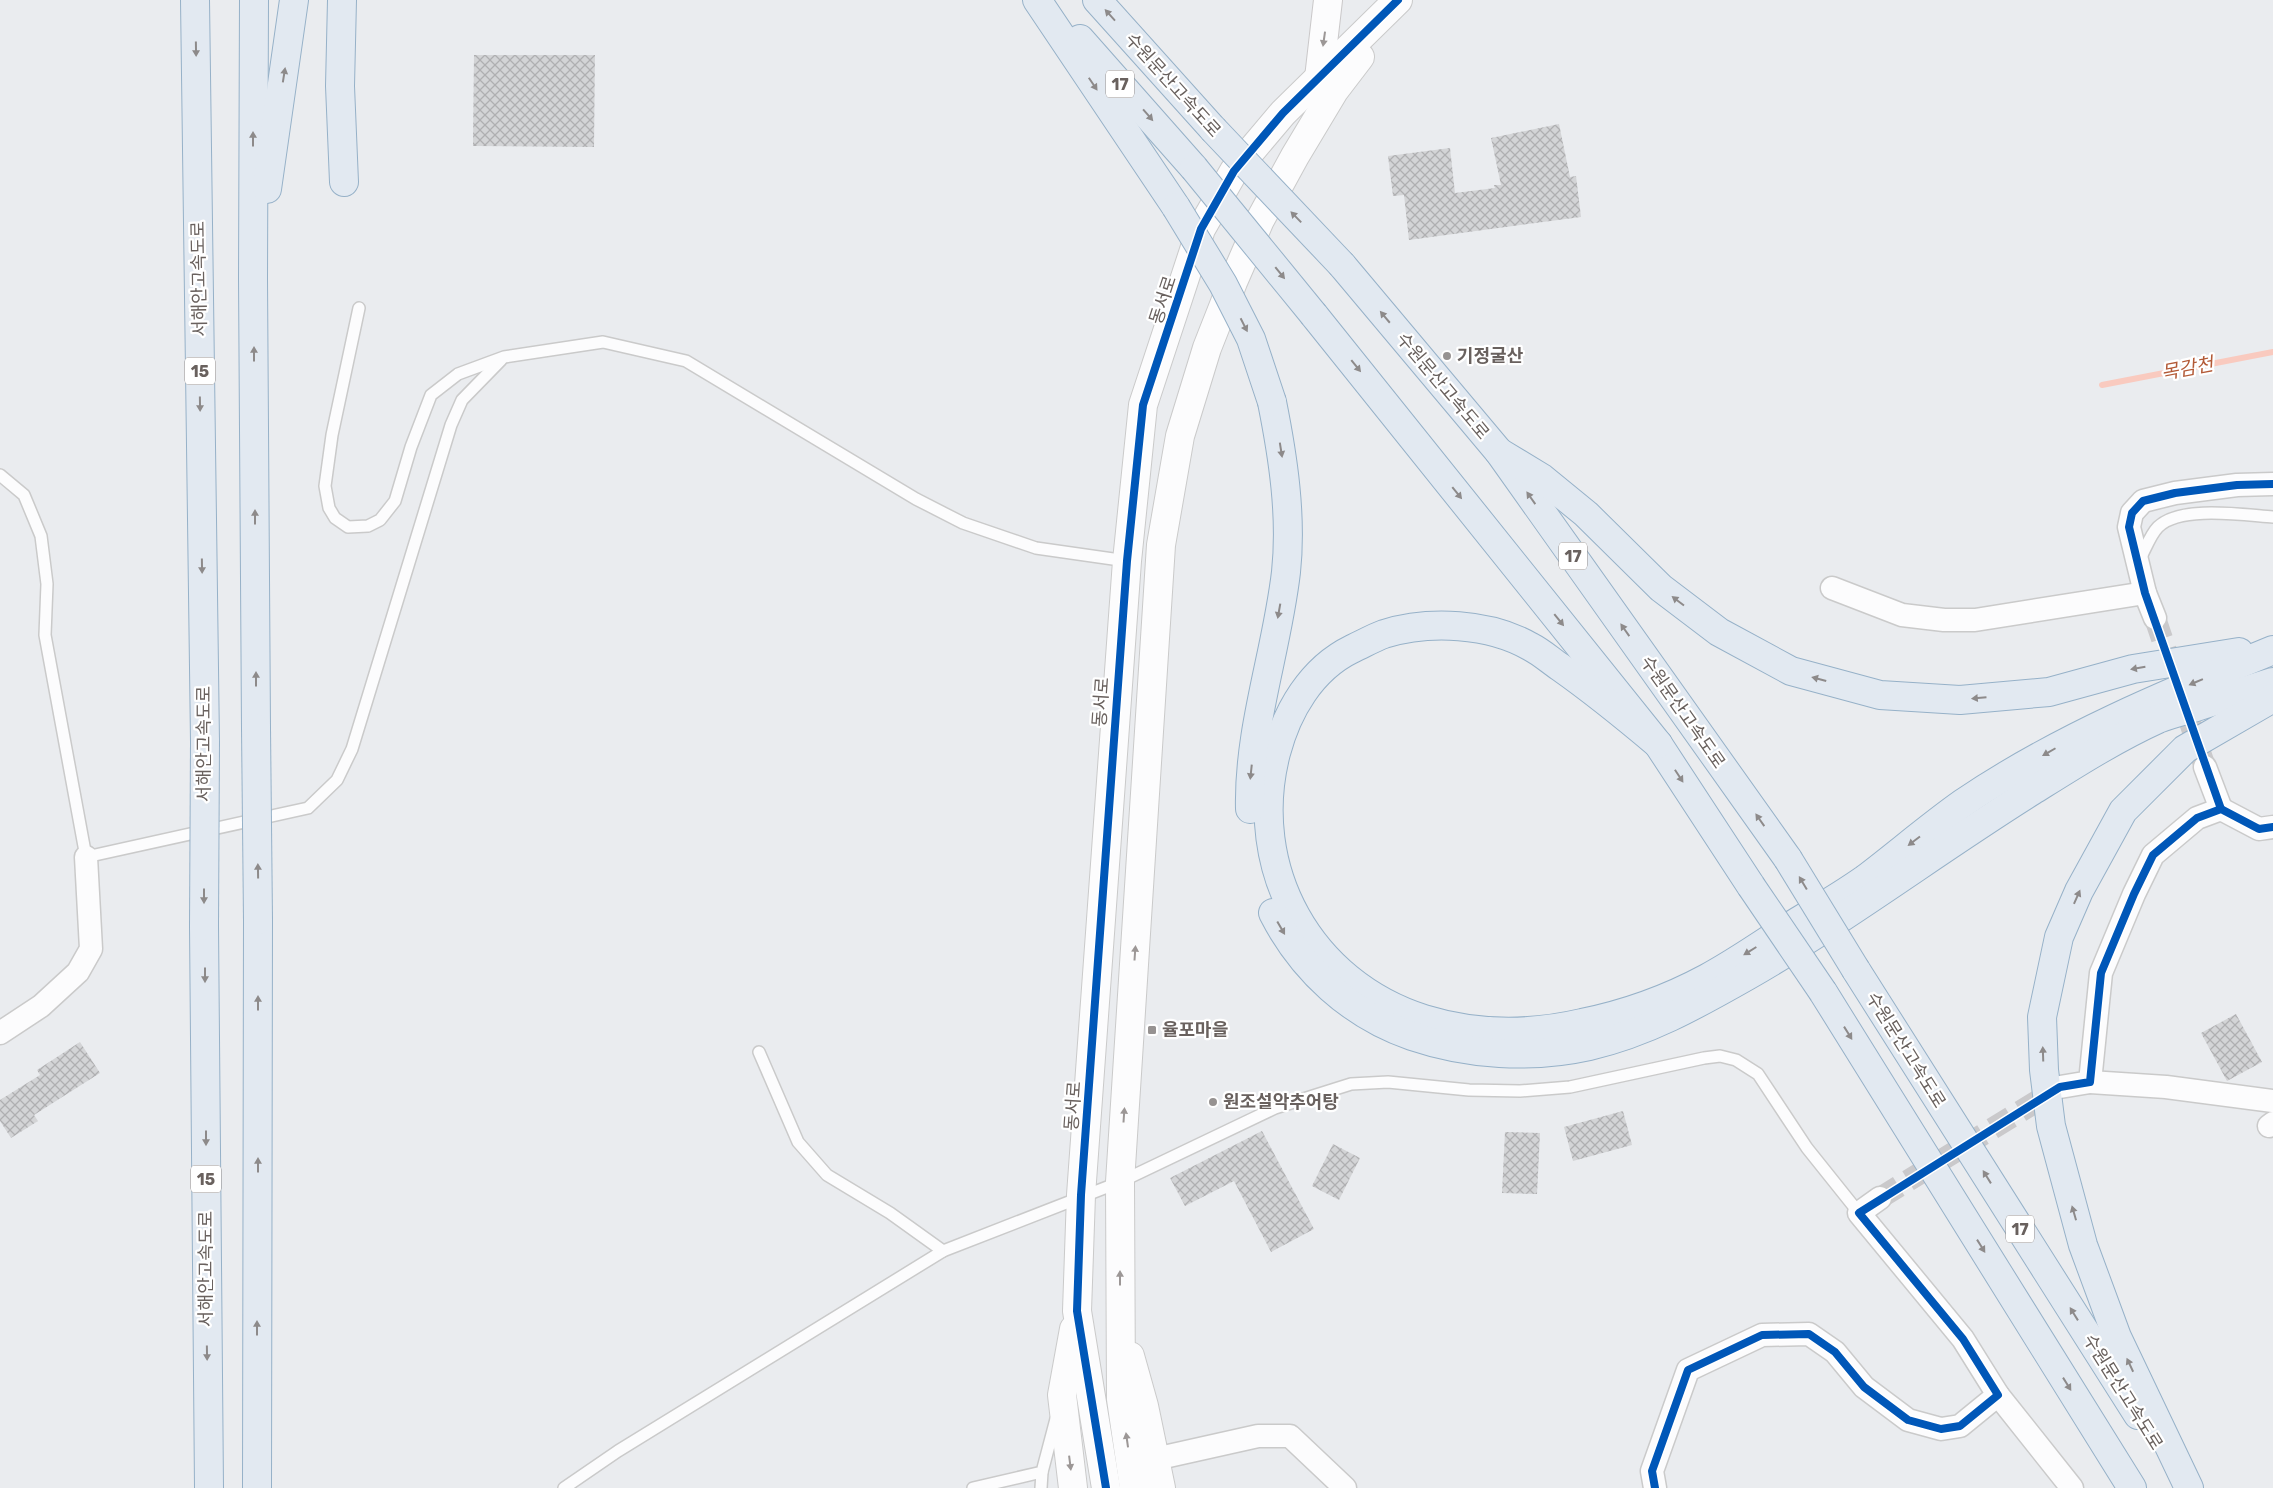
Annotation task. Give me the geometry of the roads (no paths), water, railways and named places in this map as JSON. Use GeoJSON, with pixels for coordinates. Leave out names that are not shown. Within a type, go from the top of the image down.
{"type":"FeatureCollection","features":[{"type":"Feature","properties":{"kind":"highway","name":"서해안고속도로"},"geometry":{"type":"LineString","coordinates":[[195,0],[205,742],[204,926],[209,1488]]}},
{"type":"Feature","properties":{"kind":"highway"},"geometry":{"type":"LineString","coordinates":[[254,0],[253,279],[258,920],[257,1488]]}},
{"type":"Feature","properties":{"kind":"highway"},"geometry":{"type":"LineString","coordinates":[[253,279],[294,0]]}},
{"type":"Feature","properties":{"kind":"highway"},"geometry":{"type":"LineString","coordinates":[[342,0],[340,86],[344,182]]}},
{"type":"Feature","properties":{"kind":"highway"},"geometry":{"type":"LineString","coordinates":[[1037,0],[1176,207],[1223,284],[1252,339],[1272,402],[1282,451],[1288,537],[1286,572],[1255,745],[1250,789],[1253,852],[1267,902],[1292,948],[1324,983],[1360,1011],[1399,1031],[1442,1046],[1487,1052],[1532,1053],[1587,1046],[1663,1021],[1703,1002],[1782,956],[2032,791],[2118,740],[2159,718],[2273,682]]}},
{"type":"Feature","properties":{"kind":"highway","name":"17"},"geometry":{"type":"LineString","coordinates":[[1046,0],[1194,168],[1658,744],[1823,992],[2132,1488]]}},
{"type":"Feature","properties":{"kind":"highway","name":"수원문산고속도로"},"geometry":{"type":"LineString","coordinates":[[1097,0],[1213,129],[1342,265],[1499,452],[1788,860],[2184,1488]]}},
{"type":"Feature","properties":{"kind":"highway"},"geometry":{"type":"LineString","coordinates":[[1499,452],[1542,478],[1586,514],[1661,588],[1719,632],[1791,671],[1880,695],[1960,700],[2049,692],[2133,669],[2273,648]]}},
{"type":"Feature","properties":{"kind":"highway"},"geometry":{"type":"LineString","coordinates":[[1658,744],[1531,646],[1502,634],[1473,629],[1424,625],[1383,635],[1344,654],[1305,686],[1282,729],[1269,780],[1269,837],[1282,888],[1298,922],[1315,946],[1335,967],[1362,988],[1388,1004],[1430,1020],[1456,1027],[1498,1032],[1539,1031],[1580,1024],[1645,1006],[1710,976],[1859,883],[1964,803],[2067,742],[2273,648]]}},
{"type":"Feature","properties":{"kind":"highway"},"geometry":{"type":"LineString","coordinates":[[2188,1488],[2117,1336],[2083,1246],[2051,1126],[2044,1070],[2042,1017],[2059,937],[2079,891],[2123,811],[2185,749],[2273,698]]}},
{"type":"Feature","properties":{"kind":"highway"},"geometry":{"type":"LineString","coordinates":[[257,1376],[271,1488]]}},
{"type":"Feature","properties":{"kind":"highway"},"geometry":{"type":"LineString","coordinates":[[195,1488],[209,1431]]}},
{"type":"Feature","properties":{"kind":"street"},"geometry":{"type":"LineString","coordinates":[[1319,78],[1328,0]]}},
{"type":"Feature","properties":{"kind":"street","name":"동서로"},"geometry":{"type":"LineString","coordinates":[[1073,1488],[1062,1395],[1077,1311],[1081,1195],[1126,561],[1143,405],[1201,229],[1234,171],[1283,113],[1398,0]]}},
{"type":"Feature","properties":{"kind":"street"},"geometry":{"type":"LineString","coordinates":[[1134,1488],[1121,1399],[1120,1182],[1161,545],[1180,436],[1207,348],[1260,220],[1334,91],[1404,0]]}},
{"type":"Feature","properties":{"kind":"street"},"geometry":{"type":"LineString","coordinates":[[2155,618],[2146,593],[2129,527],[2132,513],[2143,501],[2175,493],[2237,485],[2273,484]]}},
{"type":"Feature","properties":{"kind":"street"},"geometry":{"type":"LineString","coordinates":[[1832,588],[1902,615],[1944,620],[1975,620],[2146,593]]}},
{"type":"Feature","properties":{"kind":"street"},"geometry":{"type":"LineString","coordinates":[[2205,767],[2221,809],[2259,829],[2273,827]]}},
{"type":"Feature","properties":{"kind":"street"},"geometry":{"type":"LineString","coordinates":[[2090,1082],[2101,973],[2134,894],[2153,855],[2197,818],[2221,809]]}},
{"type":"Feature","properties":{"kind":"street"},"geometry":{"type":"LineString","coordinates":[[0,1033],[40,1006],[78,972],[91,949],[86,857]]}},
{"type":"Feature","properties":{"kind":"street"},"geometry":{"type":"LineString","coordinates":[[2060,1087],[2090,1082],[2166,1087],[2273,1101]]}},
{"type":"Feature","properties":{"kind":"street"},"geometry":{"type":"LineString","coordinates":[[1880,1198],[1859,1213],[1963,1339],[1998,1395],[2072,1488]]}},
{"type":"Feature","properties":{"kind":"street","name":"동서로"},"geometry":{"type":"LineString","coordinates":[[1077,1311],[1106,1488]]}},
{"type":"Feature","properties":{"kind":"street"},"geometry":{"type":"LineString","coordinates":[[1120,1321],[1144,1406],[1161,1488]]}},
{"type":"Feature","properties":{"kind":"street"},"geometry":{"type":"LineString","coordinates":[[1655,1488],[1652,1471],[1688,1370],[1762,1336],[1809,1334],[1835,1352],[1864,1387],[1908,1420],[1941,1429],[1960,1426],[1998,1395]]}},
{"type":"Feature","properties":{"kind":"street"},"geometry":{"type":"LineString","coordinates":[[1155,1459],[1258,1436],[1290,1436],[1345,1488]]}},
{"type":"Feature","properties":{"kind":"lane"},"geometry":{"type":"LineString","coordinates":[[359,308],[332,435],[325,486],[329,508],[335,518],[348,527],[368,526],[380,520],[395,500],[431,395],[458,374],[504,357],[603,342],[686,361],[916,499],[963,523],[1036,548],[1126,561]]}},
{"type":"Feature","properties":{"kind":"lane"},"geometry":{"type":"LineString","coordinates":[[0,475],[24,495],[41,536],[47,584],[46,635],[86,857],[308,808],[337,780],[352,749],[451,425],[462,400],[504,357]]}},
{"type":"Feature","properties":{"kind":"lane"},"geometry":{"type":"LineString","coordinates":[[2139,561],[2158,526],[2178,516],[2211,514],[2273,517]]}},
{"type":"Feature","properties":{"kind":"lane"},"geometry":{"type":"LineString","coordinates":[[759,1052],[798,1142],[827,1175],[890,1213],[943,1251]]}},
{"type":"Feature","properties":{"kind":"lane"},"geometry":{"type":"LineString","coordinates":[[564,1488],[618,1451],[943,1251],[1081,1195],[1120,1182],[1275,1108],[1351,1084],[1388,1082],[1469,1090],[1520,1091],[1570,1087],[1720,1056],[1736,1060],[1758,1074],[1807,1148],[1859,1213]]}},
{"type":"Feature","properties":{"kind":"lane"},"geometry":{"type":"LineString","coordinates":[[1041,1488],[1042,1472],[1062,1395]]}},
{"type":"Feature","properties":{"kind":"lane"},"geometry":{"type":"LineString","coordinates":[[973,1488],[1042,1472]]}},
{"type":"Feature","properties":{"kind":"waterway","name":"목감천"},"geometry":{"type":"LineString","coordinates":[[2102,385],[2273,352]]}},
{"type":"Feature","properties":{"kind":"tunnel"},"geometry":{"type":"LineString","coordinates":[[2155,618],[2205,767]]}},
{"type":"Feature","properties":{"kind":"tunnel"},"geometry":{"type":"LineString","coordinates":[[1880,1198],[2060,1087]]}},
{"type":"Feature","properties":{"kind":"place","name":"기정굴산"},"geometry":{"type":"Point","coordinates":[1447,356]}},
{"type":"Feature","properties":{"kind":"place","name":"율포마을"},"geometry":{"type":"Point","coordinates":[1152,1030]}},
{"type":"Feature","properties":{"kind":"place","name":"원조설악추어탕"},"geometry":{"type":"Point","coordinates":[1213,1102]}}]}
